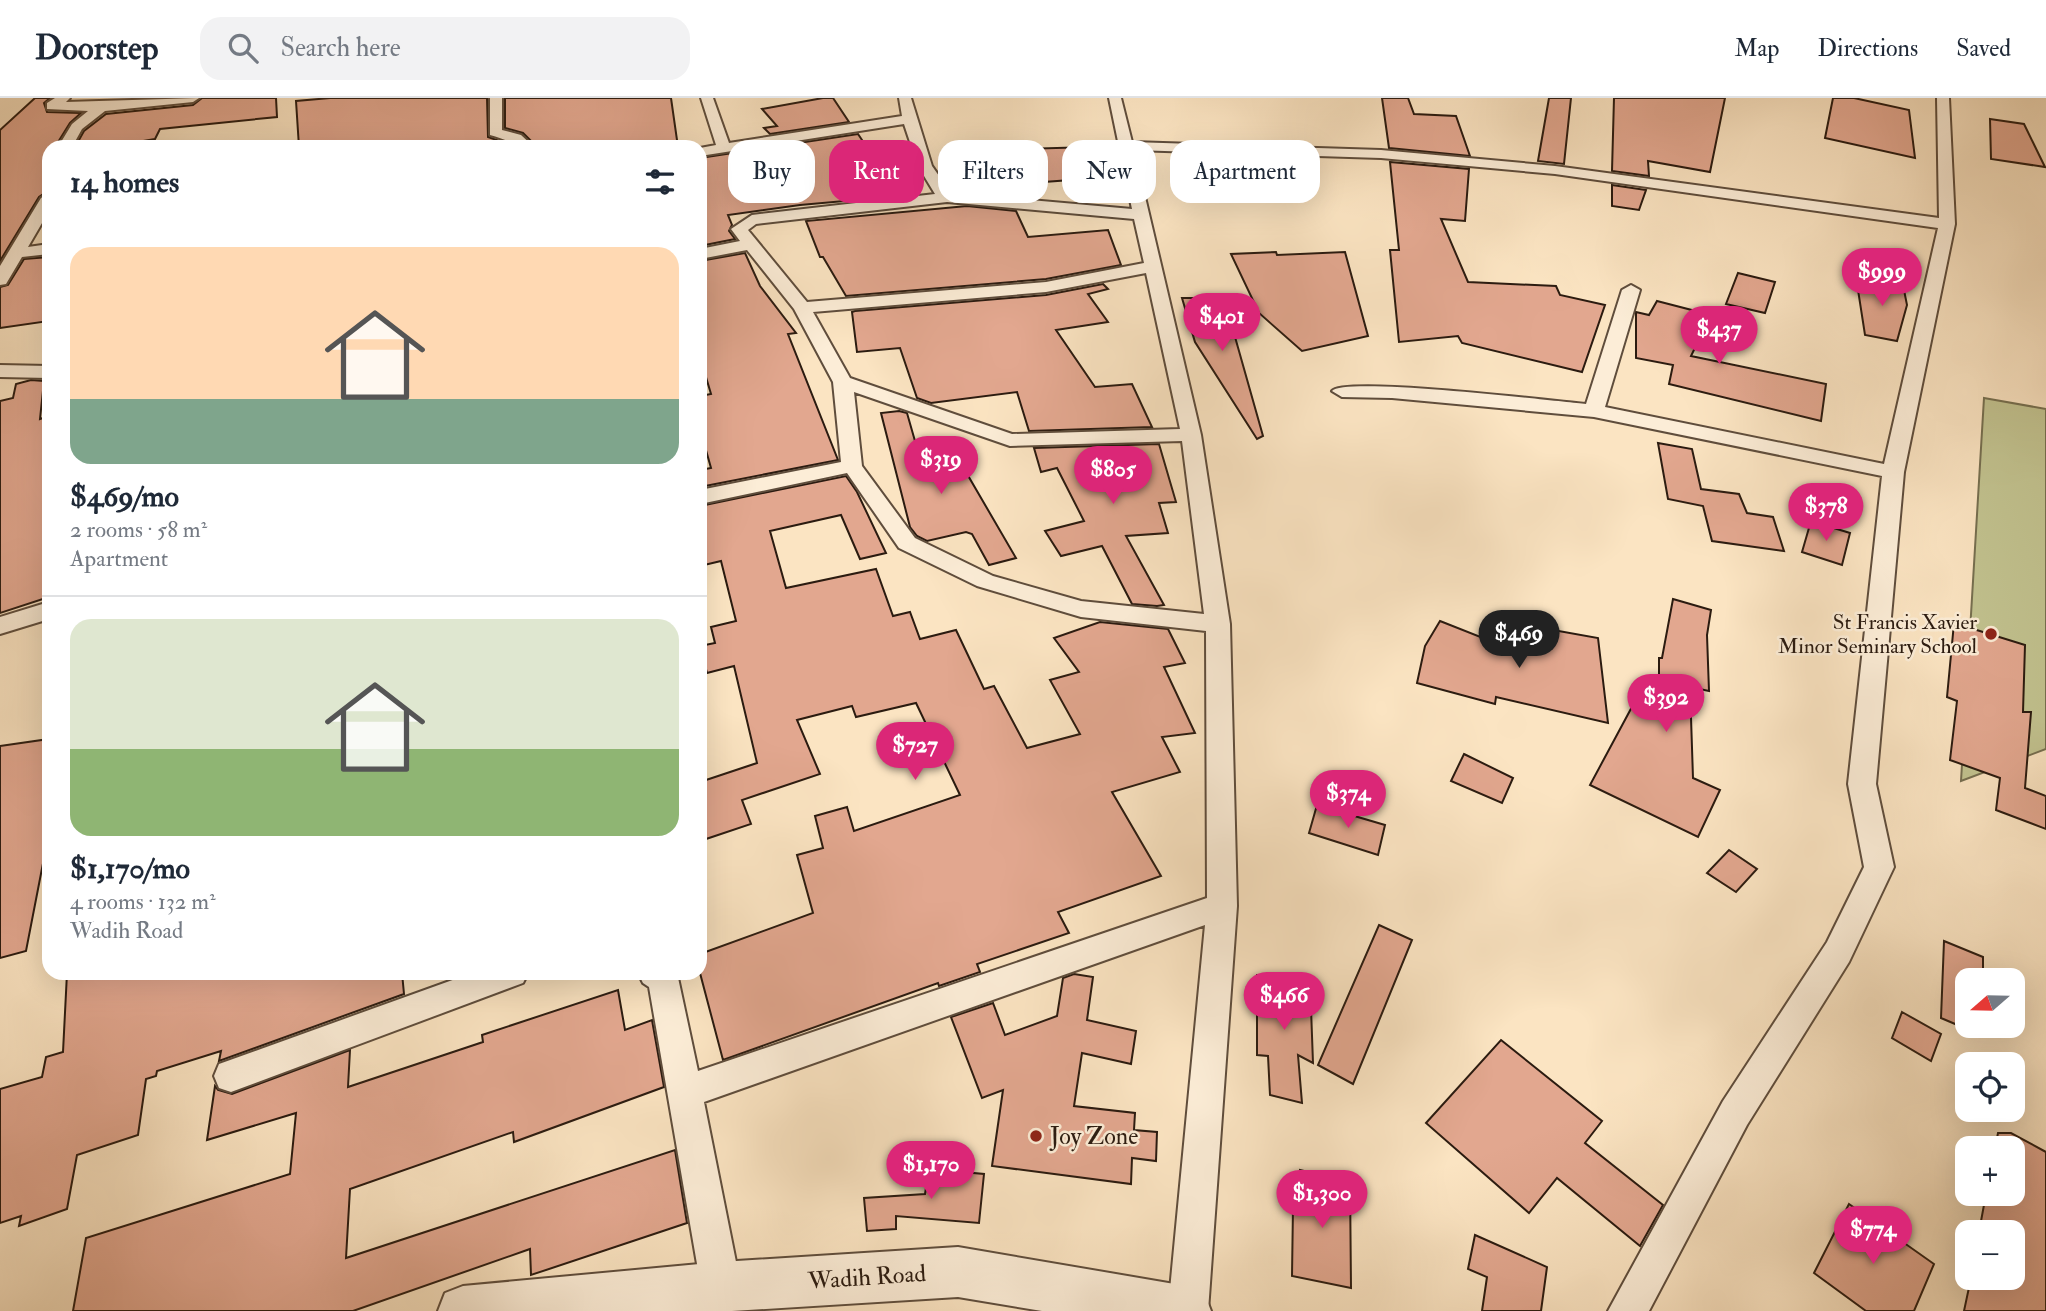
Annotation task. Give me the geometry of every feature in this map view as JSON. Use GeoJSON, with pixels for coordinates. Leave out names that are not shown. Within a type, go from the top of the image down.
{"type":"FeatureCollection","features":[{"type":"Feature","properties":{"kind":"street"},"geometry":{"type":"LineString","coordinates":[[64,98],[52,106],[101,107],[193,98]]}},
{"type":"Feature","properties":{"kind":"street"},"geometry":{"type":"LineString","coordinates":[[496,98],[495,132],[518,140]]}},
{"type":"Feature","properties":{"kind":"street"},"geometry":{"type":"LineString","coordinates":[[707,98],[724,148]]}},
{"type":"Feature","properties":{"kind":"street"},"geometry":{"type":"LineString","coordinates":[[905,98],[909,119],[928,175],[938,190]]}},
{"type":"Feature","properties":{"kind":"street"},"geometry":{"type":"LineString","coordinates":[[1115,98],[1125,140]]}},
{"type":"Feature","properties":{"kind":"street"},"geometry":{"type":"LineString","coordinates":[[1628,1311],[1735,1113],[1838,952],[1879,867],[1862,784],[1893,472],[1947,224],[1943,98]]}},
{"type":"Feature","properties":{"kind":"street"},"geometry":{"type":"LineString","coordinates":[[70,140],[78,128],[101,107]]}},
{"type":"Feature","properties":{"kind":"street"},"geometry":{"type":"LineString","coordinates":[[707,151],[909,119]]}},
{"type":"Feature","properties":{"kind":"street"},"geometry":{"type":"LineString","coordinates":[[1156,147],[1381,154],[1555,170],[1947,224]]}},
{"type":"Feature","properties":{"kind":"street"},"geometry":{"type":"LineString","coordinates":[[938,198],[752,219],[739,229],[802,308],[843,382],[852,467],[907,543],[985,582],[1081,609],[1218,624]]}},
{"type":"Feature","properties":{"kind":"street"},"geometry":{"type":"LineString","coordinates":[[1012,203],[1143,215]]}},
{"type":"Feature","properties":{"kind":"street"},"geometry":{"type":"LineString","coordinates":[[1140,203],[1191,435],[1218,624],[1222,906],[1187,1311]]}},
{"type":"Feature","properties":{"kind":"street"},"geometry":{"type":"LineString","coordinates":[[0,281],[42,209]]}},
{"type":"Feature","properties":{"kind":"street"},"geometry":{"type":"LineString","coordinates":[[0,241],[42,248]]}},
{"type":"Feature","properties":{"kind":"street"},"geometry":{"type":"LineString","coordinates":[[707,253],[752,244]]}},
{"type":"Feature","properties":{"kind":"street"},"geometry":{"type":"LineString","coordinates":[[802,308],[1046,287],[1155,266]]}},
{"type":"Feature","properties":{"kind":"street"},"geometry":{"type":"LineString","coordinates":[[1594,411],[1630,290]]}},
{"type":"Feature","properties":{"kind":"street"},"geometry":{"type":"LineString","coordinates":[[0,371],[42,372]]}},
{"type":"Feature","properties":{"kind":"street"},"geometry":{"type":"LineString","coordinates":[[843,382],[1010,440],[1191,435]]}},
{"type":"Feature","properties":{"kind":"street"},"geometry":{"type":"LineString","coordinates":[[1342,391],[1392,392],[1594,411],[1893,472]]}},
{"type":"Feature","properties":{"kind":"street"},"geometry":{"type":"LineString","coordinates":[[707,496],[852,467]]}},
{"type":"Feature","properties":{"kind":"street"},"geometry":{"type":"LineString","coordinates":[[0,626],[42,612]]}},
{"type":"Feature","properties":{"kind":"street"},"geometry":{"type":"LineString","coordinates":[[685,1092],[1222,906]]}},
{"type":"Feature","properties":{"kind":"street"},"geometry":{"type":"LineString","coordinates":[[231,1076],[493,980]]}},
{"type":"Feature","properties":{"kind":"street"},"geometry":{"type":"LineString","coordinates":[[664,980],[721,1287]]}},
{"type":"Feature","properties":{"kind":"street","name":"Wadih Road"},"geometry":{"type":"LineString","coordinates":[[463,1311],[721,1287],[958,1272],[1187,1311]]}},
{"type":"Feature","properties":{"kind":"green space"},"geometry":{"type":"Polygon","coordinates":[[[1984,398],[2046,409],[2046,749],[1961,781],[1984,398]]]}},
{"type":"Feature","properties":{"kind":"building"},"geometry":{"type":"Polygon","coordinates":[[[35,98],[50,98],[44,103],[47,112],[81,113],[70,123],[59,140],[42,140],[42,195],[0,261],[0,130],[35,98]]]}},
{"type":"Feature","properties":{"kind":"building"},"geometry":{"type":"Polygon","coordinates":[[[202,98],[276,98],[277,117],[160,129],[155,139],[149,140],[79,140],[84,131],[106,114],[193,105],[202,98]]]}},
{"type":"Feature","properties":{"kind":"building"},"geometry":{"type":"Polygon","coordinates":[[[330,98],[487,98],[488,137],[497,140],[299,140],[296,101],[330,98]]]}},
{"type":"Feature","properties":{"kind":"building"},"geometry":{"type":"Polygon","coordinates":[[[505,98],[671,98],[677,140],[530,140],[523,133],[505,128],[505,98]]]}},
{"type":"Feature","properties":{"kind":"building"},"geometry":{"type":"Polygon","coordinates":[[[833,98],[849,122],[770,134],[764,128],[777,126],[762,109],[833,98]]]}},
{"type":"Feature","properties":{"kind":"building"},"geometry":{"type":"Polygon","coordinates":[[[1382,98],[1408,98],[1414,114],[1456,116],[1470,156],[1389,148],[1382,98]]]}},
{"type":"Feature","properties":{"kind":"building"},"geometry":{"type":"Polygon","coordinates":[[[1549,98],[1571,98],[1564,164],[1538,161],[1549,98]]]}},
{"type":"Feature","properties":{"kind":"building"},"geometry":{"type":"Polygon","coordinates":[[[1614,98],[1725,98],[1710,172],[1648,161],[1649,176],[1612,171],[1614,98]]]}},
{"type":"Feature","properties":{"kind":"building"},"geometry":{"type":"Polygon","coordinates":[[[1833,98],[1854,98],[1909,110],[1915,158],[1825,138],[1833,98]]]}},
{"type":"Feature","properties":{"kind":"building"},"geometry":{"type":"Polygon","coordinates":[[[1990,119],[2024,124],[2045,167],[1991,159],[1990,119]]]}},
{"type":"Feature","properties":{"kind":"building"},"geometry":{"type":"Polygon","coordinates":[[[858,134],[862,140],[829,140],[829,202],[728,215],[732,225],[729,231],[735,239],[707,245],[707,157],[728,154],[728,203],[815,203],[815,141],[858,134]]]}},
{"type":"Feature","properties":{"kind":"building"},"geometry":{"type":"Polygon","coordinates":[[[1048,148],[1062,148],[1062,181],[1048,182],[1048,148]]]}},
{"type":"Feature","properties":{"kind":"building"},"geometry":{"type":"Polygon","coordinates":[[[1390,162],[1469,169],[1465,221],[1441,219],[1468,282],[1556,286],[1560,295],[1605,305],[1582,372],[1462,343],[1458,336],[1399,342],[1390,250],[1399,250],[1390,162]]]}},
{"type":"Feature","properties":{"kind":"building"},"geometry":{"type":"Polygon","coordinates":[[[1612,185],[1646,190],[1639,210],[1612,206],[1612,185]]]}},
{"type":"Feature","properties":{"kind":"building"},"geometry":{"type":"Polygon","coordinates":[[[967,206],[1016,211],[1028,237],[1108,230],[1121,265],[1046,279],[846,296],[823,257],[820,257],[806,221],[967,206]]]}},
{"type":"Feature","properties":{"kind":"building"},"geometry":{"type":"Polygon","coordinates":[[[1276,252],[1277,255],[1345,252],[1368,336],[1302,351],[1259,313],[1231,254],[1276,252]]]}},
{"type":"Feature","properties":{"kind":"building"},"geometry":{"type":"Polygon","coordinates":[[[745,253],[760,286],[796,333],[788,334],[838,460],[707,486],[707,469],[711,468],[707,454],[707,395],[711,394],[707,381],[707,260],[745,253]]]}},
{"type":"Feature","properties":{"kind":"building"},"geometry":{"type":"Polygon","coordinates":[[[42,258],[42,322],[0,328],[0,287],[8,285],[24,259],[42,258]]]}},
{"type":"Feature","properties":{"kind":"building"},"geometry":{"type":"Polygon","coordinates":[[[1738,273],[1775,282],[1765,313],[1726,304],[1738,273]]]}},
{"type":"Feature","properties":{"kind":"building"},"geometry":{"type":"Polygon","coordinates":[[[1856,277],[1903,285],[1907,305],[1897,341],[1865,335],[1856,277]]]}},
{"type":"Feature","properties":{"kind":"building"},"geometry":{"type":"Polygon","coordinates":[[[1103,284],[1108,289],[1088,294],[1108,322],[1056,330],[1095,387],[1132,384],[1152,427],[1029,431],[1017,392],[931,403],[917,398],[900,348],[857,352],[852,312],[855,311],[1046,295],[1103,284]]]}},
{"type":"Feature","properties":{"kind":"building"},"geometry":{"type":"Polygon","coordinates":[[[1182,298],[1224,298],[1263,436],[1257,439],[1195,342],[1182,298]]]}},
{"type":"Feature","properties":{"kind":"building"},"geometry":{"type":"Polygon","coordinates":[[[1657,301],[1711,315],[1691,356],[1826,384],[1821,421],[1669,384],[1673,365],[1636,358],[1636,312],[1649,315],[1657,301]]]}},
{"type":"Feature","properties":{"kind":"building"},"geometry":{"type":"Polygon","coordinates":[[[31,380],[42,381],[42,599],[0,613],[0,401],[13,398],[16,384],[31,380]]]}},
{"type":"Feature","properties":{"kind":"building"},"geometry":{"type":"Polygon","coordinates":[[[881,413],[907,413],[925,476],[963,467],[1016,558],[989,565],[972,534],[966,532],[927,541],[917,536],[910,527],[881,413]]]}},
{"type":"Feature","properties":{"kind":"building"},"geometry":{"type":"Polygon","coordinates":[[[1658,443],[1692,449],[1701,489],[1739,494],[1747,513],[1773,517],[1784,551],[1712,541],[1703,506],[1668,499],[1658,443]]]}},
{"type":"Feature","properties":{"kind":"building"},"geometry":{"type":"Polygon","coordinates":[[[1159,444],[1176,502],[1159,503],[1168,533],[1126,536],[1164,605],[1132,604],[1102,546],[1061,556],[1045,531],[1084,521],[1057,468],[1041,472],[1034,448],[1159,444]]]}},
{"type":"Feature","properties":{"kind":"building"},"geometry":{"type":"Polygon","coordinates":[[[846,476],[857,492],[886,553],[860,559],[841,515],[770,531],[786,588],[876,569],[893,616],[910,612],[920,639],[956,630],[984,689],[994,686],[1027,748],[1080,734],[1050,680],[1079,672],[1054,638],[1100,622],[1168,629],[1185,663],[1164,667],[1195,733],[1162,737],[1180,772],[1112,792],[1161,876],[1058,912],[1069,933],[977,964],[980,972],[939,986],[938,983],[723,1060],[702,980],[707,980],[707,951],[813,913],[797,855],[823,848],[815,816],[847,807],[854,831],[960,795],[916,703],[856,717],[852,706],[797,720],[820,774],[742,800],[751,824],[707,839],[707,780],[757,763],[734,666],[707,673],[707,645],[715,643],[711,627],[736,621],[721,561],[707,564],[707,505],[846,476]]]}},
{"type":"Feature","properties":{"kind":"building"},"geometry":{"type":"Polygon","coordinates":[[[1811,521],[1850,533],[1842,565],[1802,552],[1811,521]]]}},
{"type":"Feature","properties":{"kind":"building"},"geometry":{"type":"Polygon","coordinates":[[[1673,599],[1711,610],[1707,635],[1709,691],[1690,687],[1693,778],[1720,790],[1698,837],[1590,785],[1633,705],[1659,711],[1659,658],[1662,658],[1673,599]]]}},
{"type":"Feature","properties":{"kind":"building"},"geometry":{"type":"Polygon","coordinates":[[[1440,621],[1526,655],[1525,625],[1598,638],[1608,723],[1496,697],[1495,704],[1417,683],[1425,646],[1440,621]]]}},
{"type":"Feature","properties":{"kind":"building"},"geometry":{"type":"Polygon","coordinates":[[[1954,623],[2025,645],[2023,712],[2031,712],[2025,788],[2046,796],[2046,829],[1996,810],[2000,778],[1950,760],[1957,701],[1947,697],[1954,623]]]}},
{"type":"Feature","properties":{"kind":"building"},"geometry":{"type":"Polygon","coordinates":[[[42,740],[42,868],[26,951],[0,958],[0,746],[42,740]]]}},
{"type":"Feature","properties":{"kind":"building"},"geometry":{"type":"Polygon","coordinates":[[[1464,754],[1513,778],[1502,803],[1451,781],[1464,754]]]}},
{"type":"Feature","properties":{"kind":"building"},"geometry":{"type":"Polygon","coordinates":[[[1317,805],[1385,825],[1378,855],[1309,833],[1317,805]]]}},
{"type":"Feature","properties":{"kind":"building"},"geometry":{"type":"Polygon","coordinates":[[[1729,850],[1757,869],[1736,892],[1707,873],[1729,850]]]}},
{"type":"Feature","properties":{"kind":"building"},"geometry":{"type":"Polygon","coordinates":[[[1379,925],[1412,940],[1353,1084],[1318,1065],[1379,925]]]}},
{"type":"Feature","properties":{"kind":"building"},"geometry":{"type":"Polygon","coordinates":[[[1944,941],[1983,957],[1983,968],[1955,968],[1955,1024],[1941,1018],[1944,941]]]}},
{"type":"Feature","properties":{"kind":"building"},"geometry":{"type":"Polygon","coordinates":[[[1074,974],[1093,977],[1087,1020],[1136,1031],[1131,1064],[1082,1053],[1074,1106],[1135,1113],[1134,1130],[1157,1132],[1156,1161],[1132,1158],[1131,1184],[992,1166],[1003,1090],[982,1098],[951,1017],[993,1003],[1005,1035],[1057,1016],[1063,978],[1074,974]]]}},
{"type":"Feature","properties":{"kind":"building"},"geometry":{"type":"Polygon","coordinates":[[[1257,975],[1310,981],[1313,1063],[1298,1055],[1302,1103],[1270,1095],[1268,1056],[1257,1055],[1257,975]]]}},
{"type":"Feature","properties":{"kind":"building"},"geometry":{"type":"Polygon","coordinates":[[[67,980],[403,980],[404,994],[219,1061],[221,1051],[157,1071],[156,1076],[146,1079],[138,1135],[77,1155],[67,1209],[19,1226],[21,1216],[0,1223],[0,1089],[42,1077],[46,1057],[63,1052],[67,980]]]}},
{"type":"Feature","properties":{"kind":"building"},"geometry":{"type":"Polygon","coordinates":[[[618,990],[625,1030],[652,1020],[664,1087],[514,1142],[513,1132],[350,1189],[346,1258],[675,1150],[687,1223],[531,1275],[530,1249],[353,1311],[73,1311],[86,1238],[290,1174],[296,1113],[207,1140],[215,1086],[218,1090],[232,1094],[350,1050],[348,1087],[483,1042],[482,1035],[618,990]]]}},
{"type":"Feature","properties":{"kind":"building"},"geometry":{"type":"Polygon","coordinates":[[[1902,1012],[1941,1034],[1931,1061],[1892,1038],[1902,1012]]]}},
{"type":"Feature","properties":{"kind":"building"},"geometry":{"type":"Polygon","coordinates":[[[1501,1040],[1602,1121],[1585,1143],[1663,1205],[1640,1246],[1557,1178],[1529,1213],[1426,1123],[1501,1040]]]}},
{"type":"Feature","properties":{"kind":"building"},"geometry":{"type":"Polygon","coordinates":[[[1998,1133],[2011,1133],[2017,1136],[1997,1136],[1998,1133]]]}},
{"type":"Feature","properties":{"kind":"building"},"geometry":{"type":"Polygon","coordinates":[[[2025,1141],[2046,1152],[2046,1311],[1964,1311],[1968,1290],[2025,1290],[2025,1220],[1981,1220],[1984,1206],[2025,1206],[2025,1141]]]}},
{"type":"Feature","properties":{"kind":"building"},"geometry":{"type":"Polygon","coordinates":[[[929,1169],[984,1174],[979,1223],[896,1216],[896,1229],[867,1231],[864,1198],[925,1194],[929,1169]]]}},
{"type":"Feature","properties":{"kind":"building"},"geometry":{"type":"Polygon","coordinates":[[[1300,1170],[1350,1182],[1351,1288],[1292,1276],[1293,1207],[1297,1208],[1300,1170]]]}},
{"type":"Feature","properties":{"kind":"building"},"geometry":{"type":"Polygon","coordinates":[[[1849,1204],[1934,1264],[1914,1311],[1866,1311],[1814,1273],[1849,1204]]]}},
{"type":"Feature","properties":{"kind":"building"},"geometry":{"type":"Polygon","coordinates":[[[1475,1235],[1547,1267],[1541,1311],[1482,1311],[1487,1277],[1468,1269],[1475,1235]]]}},
{"type":"Feature","properties":{"kind":"place","name":"St Francis Xavier Minor Seminary School"},"geometry":{"type":"Point","coordinates":[1991,634]}},
{"type":"Feature","properties":{"kind":"place","name":"Joy Zone"},"geometry":{"type":"Point","coordinates":[1036,1136]}}]}
